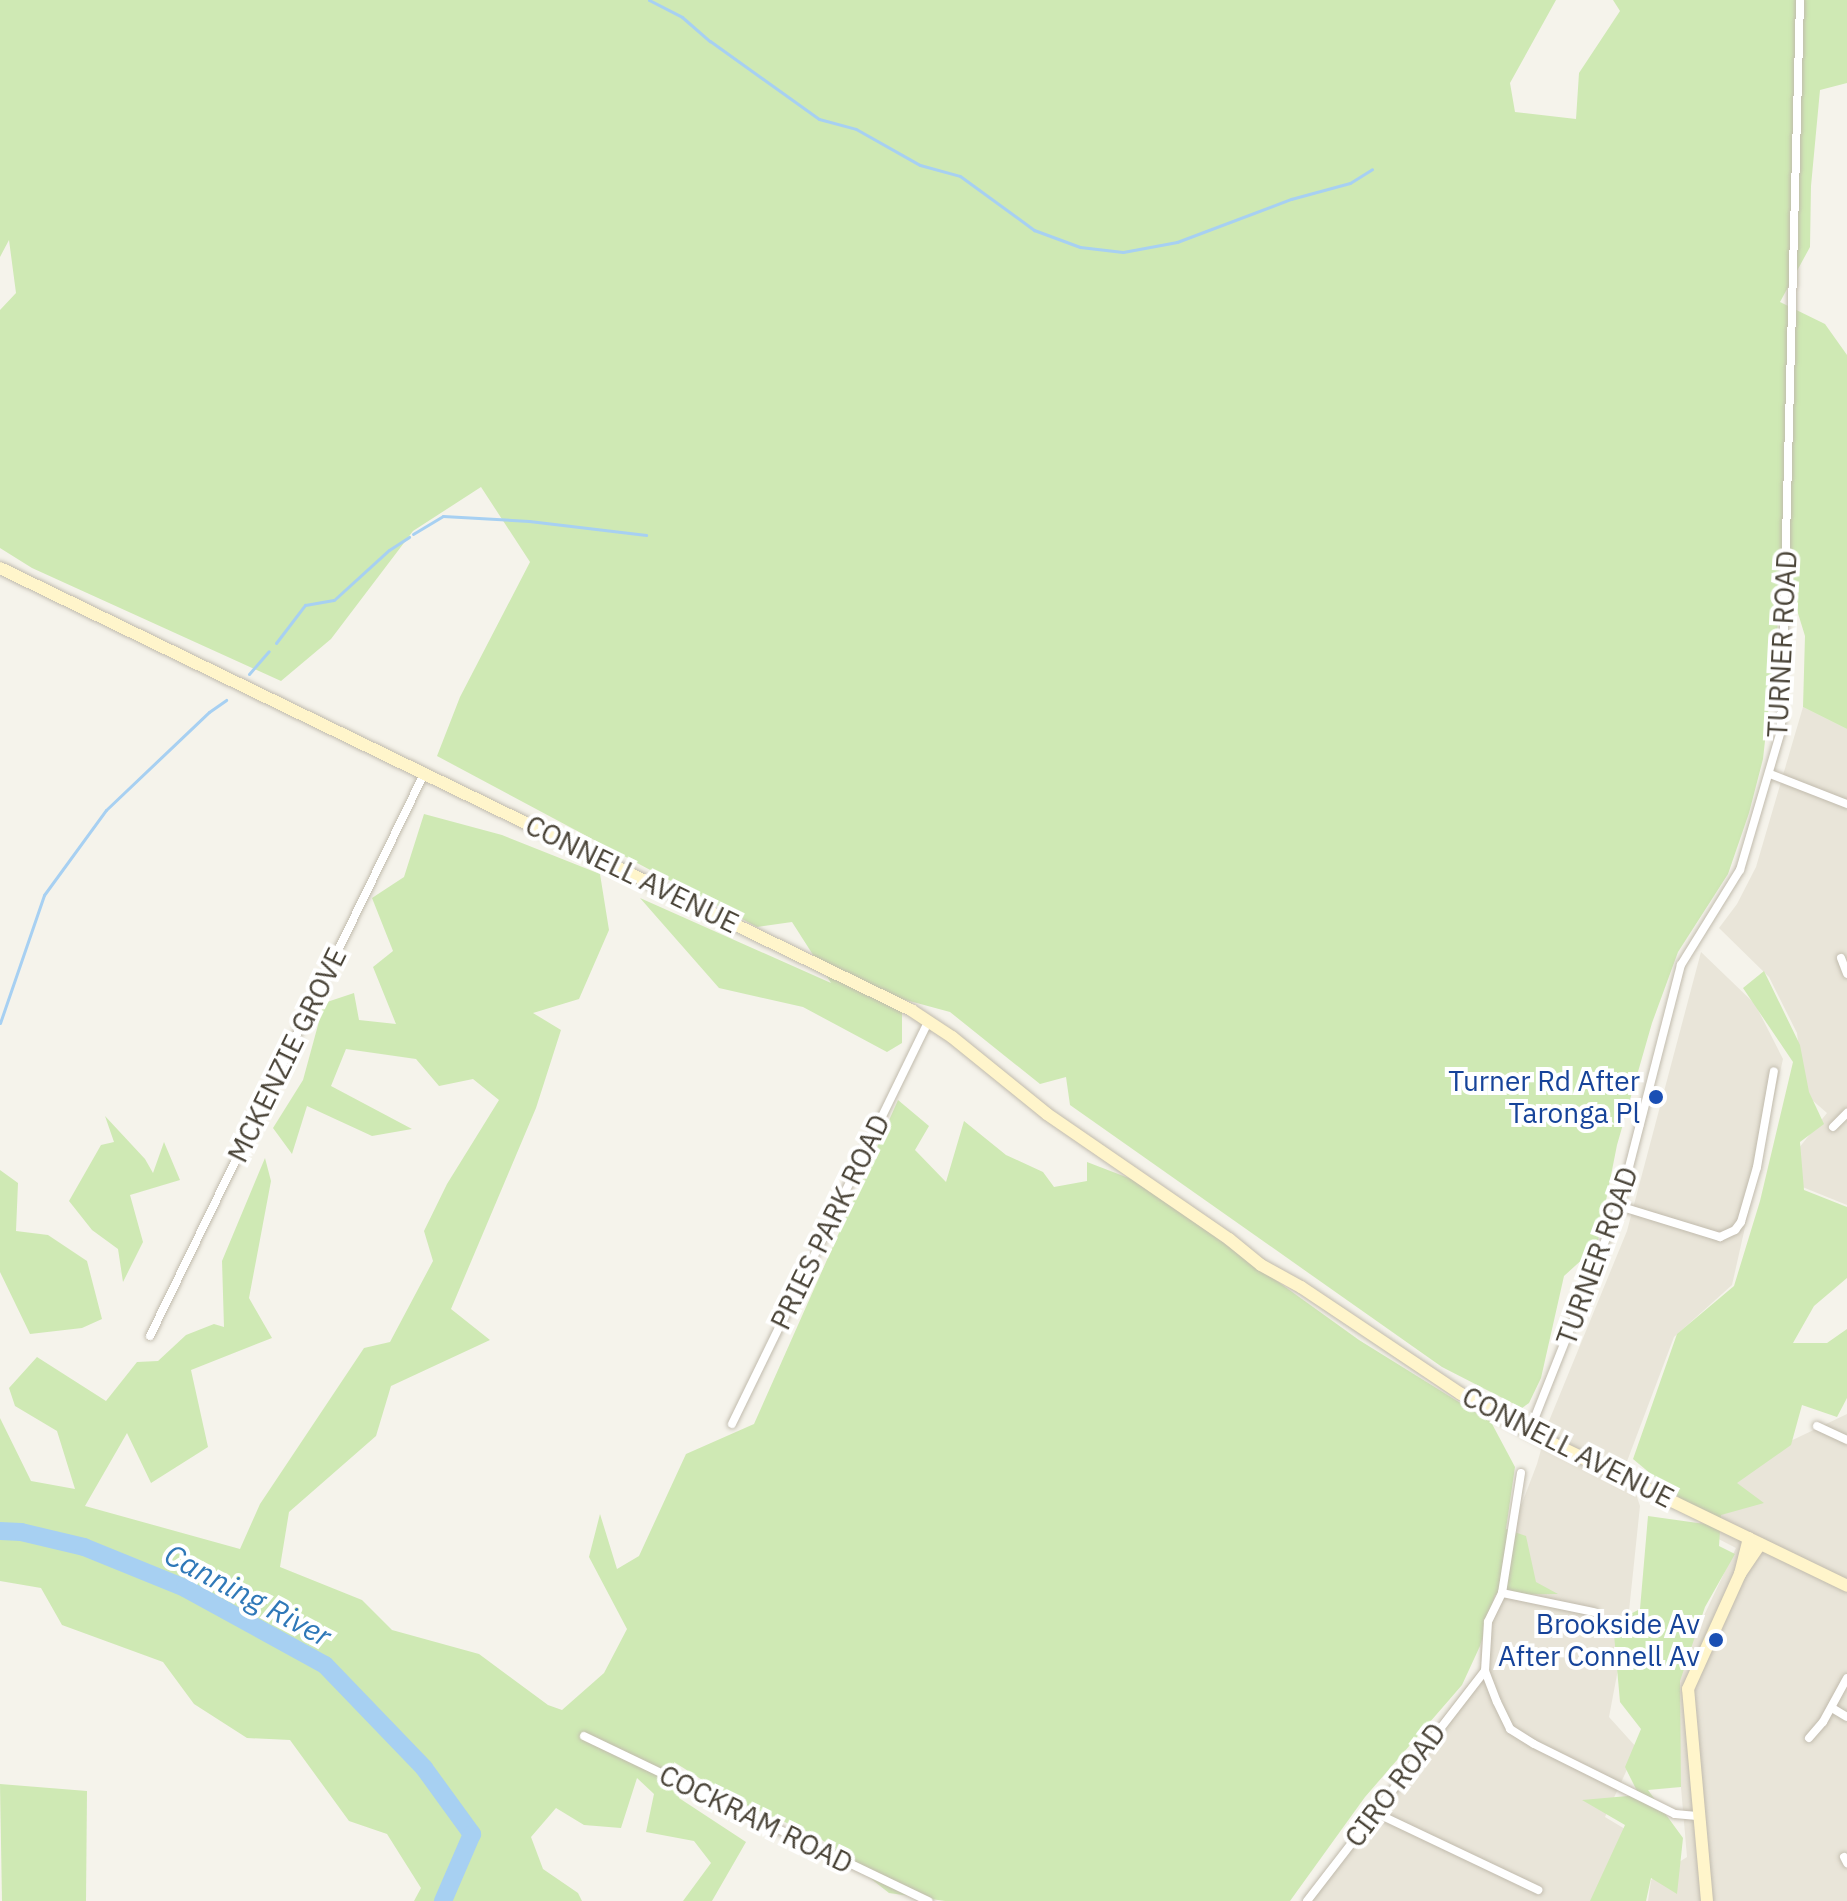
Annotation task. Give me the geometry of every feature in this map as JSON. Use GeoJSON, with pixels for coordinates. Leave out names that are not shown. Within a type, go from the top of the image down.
{"type":"FeatureCollection","features":[{"type":"Feature","properties":{"kind":"street","name":"TURNER ROAD"},"geometry":{"type":"LineString","coordinates":[[1529,1432],[1619,1206],[1681,965],[1740,870],[1781,731],[1800,0]]}},
{"type":"Feature","properties":{"kind":"street","name":"CONNELL AVENUE"},"geometry":{"type":"LineString","coordinates":[[0,568],[929,1020],[1047,1114],[1229,1239],[1275,1265],[1301,1287],[1451,1388],[1529,1432],[1847,1586]]}},
{"type":"Feature","properties":{"kind":"street","name":"MCKENZIE GROVE"},"geometry":{"type":"LineString","coordinates":[[150,1336],[424,774]]}},
{"type":"Feature","properties":{"kind":"street"},"geometry":{"type":"LineString","coordinates":[[1770,774],[1847,804]]}},
{"type":"Feature","properties":{"kind":"street"},"geometry":{"type":"LineString","coordinates":[[1841,958],[1847,974]]}},
{"type":"Feature","properties":{"kind":"street","name":"PRIES PARK ROAD"},"geometry":{"type":"LineString","coordinates":[[732,1424],[929,1020]]}},
{"type":"Feature","properties":{"kind":"street"},"geometry":{"type":"LineString","coordinates":[[1619,1206],[1720,1237],[1735,1230],[1741,1222],[1757,1167],[1774,1071]]}},
{"type":"Feature","properties":{"kind":"street"},"geometry":{"type":"LineString","coordinates":[[1833,1127],[1847,1113]]}},
{"type":"Feature","properties":{"kind":"street"},"geometry":{"type":"LineString","coordinates":[[1817,1426],[1847,1440]]}},
{"type":"Feature","properties":{"kind":"street"},"geometry":{"type":"LineString","coordinates":[[1521,1473],[1502,1593],[1488,1622],[1485,1671],[1510,1729],[1665,1809],[1682,1816],[1697,1816]]}},
{"type":"Feature","properties":{"kind":"street"},"geometry":{"type":"LineString","coordinates":[[1707,1901],[1688,1689],[1755,1541]]}},
{"type":"Feature","properties":{"kind":"street"},"geometry":{"type":"LineString","coordinates":[[1502,1593],[1594,1612]]}},
{"type":"Feature","properties":{"kind":"street","name":"CIRO ROAD"},"geometry":{"type":"LineString","coordinates":[[1307,1901],[1485,1671]]}},
{"type":"Feature","properties":{"kind":"street"},"geometry":{"type":"LineString","coordinates":[[1809,1738],[1832,1708],[1847,1678]]}},
{"type":"Feature","properties":{"kind":"street"},"geometry":{"type":"LineString","coordinates":[[1832,1708],[1847,1717]]}},
{"type":"Feature","properties":{"kind":"street","name":"COCKRAM ROAD"},"geometry":{"type":"LineString","coordinates":[[584,1736],[928,1901]]}},
{"type":"Feature","properties":{"kind":"street"},"geometry":{"type":"LineString","coordinates":[[1374,1812],[1538,1890]]}},
{"type":"Feature","properties":{"kind":"shaded area"},"geometry":{"type":"Polygon","coordinates":[[[1803,707],[1847,729],[1847,1205],[1795,1184],[1794,1154],[1827,1113],[1804,1093],[1797,1033],[1769,977],[1719,928],[1737,904],[1756,867],[1803,707]]]}},
{"type":"Feature","properties":{"kind":"shaded area"},"geometry":{"type":"Polygon","coordinates":[[[1701,952],[1755,1004],[1783,1059],[1732,1285],[1674,1337],[1626,1464],[1640,1506],[1629,1611],[1609,1717],[1637,1748],[1605,1817],[1625,1829],[1593,1901],[1302,1901],[1480,1669],[1481,1610],[1537,1464],[1549,1421],[1627,1231],[1701,952]]]}},
{"type":"Feature","properties":{"kind":"shaded area"},"geometry":{"type":"Polygon","coordinates":[[[1847,1414],[1847,1901],[1648,1901],[1651,1880],[1687,1857],[1672,1683],[1736,1548],[1697,1528],[1724,1473],[1847,1414]]]}},
{"type":"Feature","properties":{"kind":"green space"},"geometry":{"type":"Polygon","coordinates":[[[0,0],[1556,0],[1510,83],[1515,112],[1576,119],[1579,73],[1620,11],[1613,0],[1847,0],[1847,83],[1820,90],[1811,186],[1810,247],[1780,302],[1825,324],[1847,355],[1847,729],[1803,707],[1805,636],[1784,568],[1763,759],[1749,813],[1728,874],[1678,952],[1652,1023],[1617,1145],[1597,1246],[1564,1276],[1541,1378],[1529,1403],[1522,1408],[1442,1367],[1070,1105],[1066,1077],[1040,1084],[950,1012],[902,999],[902,1043],[887,1052],[803,1007],[719,988],[640,898],[831,983],[792,922],[757,927],[437,756],[460,697],[530,562],[481,487],[413,531],[331,639],[281,681],[32,568],[0,548],[0,310],[16,293],[9,240],[0,257],[0,0]]]}},
{"type":"Feature","properties":{"kind":"green space"},"geometry":{"type":"Polygon","coordinates":[[[424,814],[502,835],[600,874],[609,930],[579,999],[533,1013],[561,1030],[536,1108],[451,1309],[490,1340],[391,1386],[376,1436],[289,1512],[280,1567],[362,1600],[392,1630],[479,1654],[548,1705],[562,1710],[604,1673],[627,1629],[589,1557],[600,1514],[617,1569],[639,1556],[686,1454],[754,1424],[898,1100],[929,1126],[915,1150],[946,1182],[964,1121],[1006,1155],[1043,1172],[1054,1187],[1087,1181],[1087,1162],[1139,1182],[1359,1340],[1491,1422],[1515,1467],[1506,1529],[1526,1536],[1536,1582],[1558,1594],[1495,1595],[1480,1646],[1462,1685],[1365,1797],[1290,1901],[945,1901],[889,1893],[817,1836],[734,1800],[674,1762],[679,1798],[746,1842],[712,1901],[683,1901],[711,1863],[694,1841],[646,1832],[654,1794],[637,1778],[621,1828],[584,1825],[556,1808],[531,1837],[543,1869],[578,1893],[582,1901],[414,1901],[421,1888],[387,1834],[349,1821],[290,1740],[247,1738],[194,1704],[163,1662],[62,1625],[41,1588],[0,1581],[0,1418],[31,1481],[75,1489],[57,1431],[15,1406],[9,1388],[37,1357],[106,1401],[137,1362],[158,1361],[186,1335],[214,1324],[224,1327],[222,1261],[265,1158],[271,1181],[249,1298],[272,1338],[191,1370],[208,1447],[151,1483],[127,1433],[85,1506],[240,1549],[260,1504],[364,1348],[390,1342],[433,1261],[424,1231],[447,1184],[499,1100],[473,1079],[439,1086],[416,1059],[346,1049],[331,1086],[412,1129],[372,1136],[307,1106],[292,1154],[273,1128],[303,1080],[324,1003],[354,993],[359,1020],[396,1024],[373,967],[393,951],[372,898],[404,877],[424,814]]]}},
{"type":"Feature","properties":{"kind":"green space"},"geometry":{"type":"Polygon","coordinates":[[[1764,971],[1800,1045],[1809,1092],[1824,1124],[1800,1142],[1804,1190],[1847,1207],[1847,1278],[1814,1306],[1793,1343],[1827,1343],[1847,1329],[1847,1398],[1837,1417],[1802,1405],[1791,1445],[1737,1483],[1764,1503],[1721,1515],[1719,1546],[1735,1554],[1705,1607],[1680,1681],[1681,1787],[1648,1790],[1683,1838],[1677,1894],[1651,1878],[1646,1901],[1590,1901],[1625,1825],[1582,1800],[1639,1795],[1625,1767],[1641,1729],[1620,1702],[1613,1623],[1640,1609],[1648,1516],[1712,1525],[1633,1459],[1677,1334],[1734,1286],[1760,1201],[1793,1062],[1743,988],[1764,971]]]}},
{"type":"Feature","properties":{"kind":"green space"},"geometry":{"type":"Polygon","coordinates":[[[105,1116],[145,1159],[153,1173],[164,1142],[180,1180],[130,1195],[143,1242],[123,1282],[118,1249],[92,1230],[69,1201],[101,1145],[114,1142],[105,1116]]]}},
{"type":"Feature","properties":{"kind":"green space"},"geometry":{"type":"Polygon","coordinates":[[[0,1170],[18,1183],[16,1231],[48,1235],[87,1261],[102,1319],[82,1328],[30,1334],[0,1272],[0,1170]]]}},
{"type":"Feature","properties":{"kind":"green space"},"geometry":{"type":"Polygon","coordinates":[[[0,1784],[87,1791],[86,1901],[2,1901],[0,1784]]]}},
{"type":"Feature","properties":{"kind":"waterway"},"geometry":{"type":"LineString","coordinates":[[649,0],[682,17],[710,41],[819,119],[856,129],[920,165],[960,176],[1034,230],[1080,247],[1123,252],[1177,242],[1291,199],[1350,183],[1372,169]]}},
{"type":"Feature","properties":{"kind":"waterway"},"geometry":{"type":"LineString","coordinates":[[413,534],[443,516],[529,521],[646,535]]}},
{"type":"Feature","properties":{"kind":"waterway"},"geometry":{"type":"LineString","coordinates":[[276,643],[305,605],[334,600],[389,550],[409,537]]}},
{"type":"Feature","properties":{"kind":"waterway"},"geometry":{"type":"LineString","coordinates":[[249,674],[269,651]]}},
{"type":"Feature","properties":{"kind":"waterway"},"geometry":{"type":"LineString","coordinates":[[0,1023],[44,895],[106,810],[209,712],[226,700]]}},
{"type":"Feature","properties":{"kind":"waterway","name":"Canning River"},"geometry":{"type":"LineString","coordinates":[[0,1531],[21,1532],[84,1547],[185,1588],[325,1665],[424,1768],[472,1834],[443,1901]]}},
{"type":"Feature","properties":{"kind":"place","name":"Turner Rd After Taronga Pl"},"geometry":{"type":"Point","coordinates":[1656,1097]}},
{"type":"Feature","properties":{"kind":"place","name":"Brookside Av After Connell Av"},"geometry":{"type":"Point","coordinates":[1716,1640]}}]}
